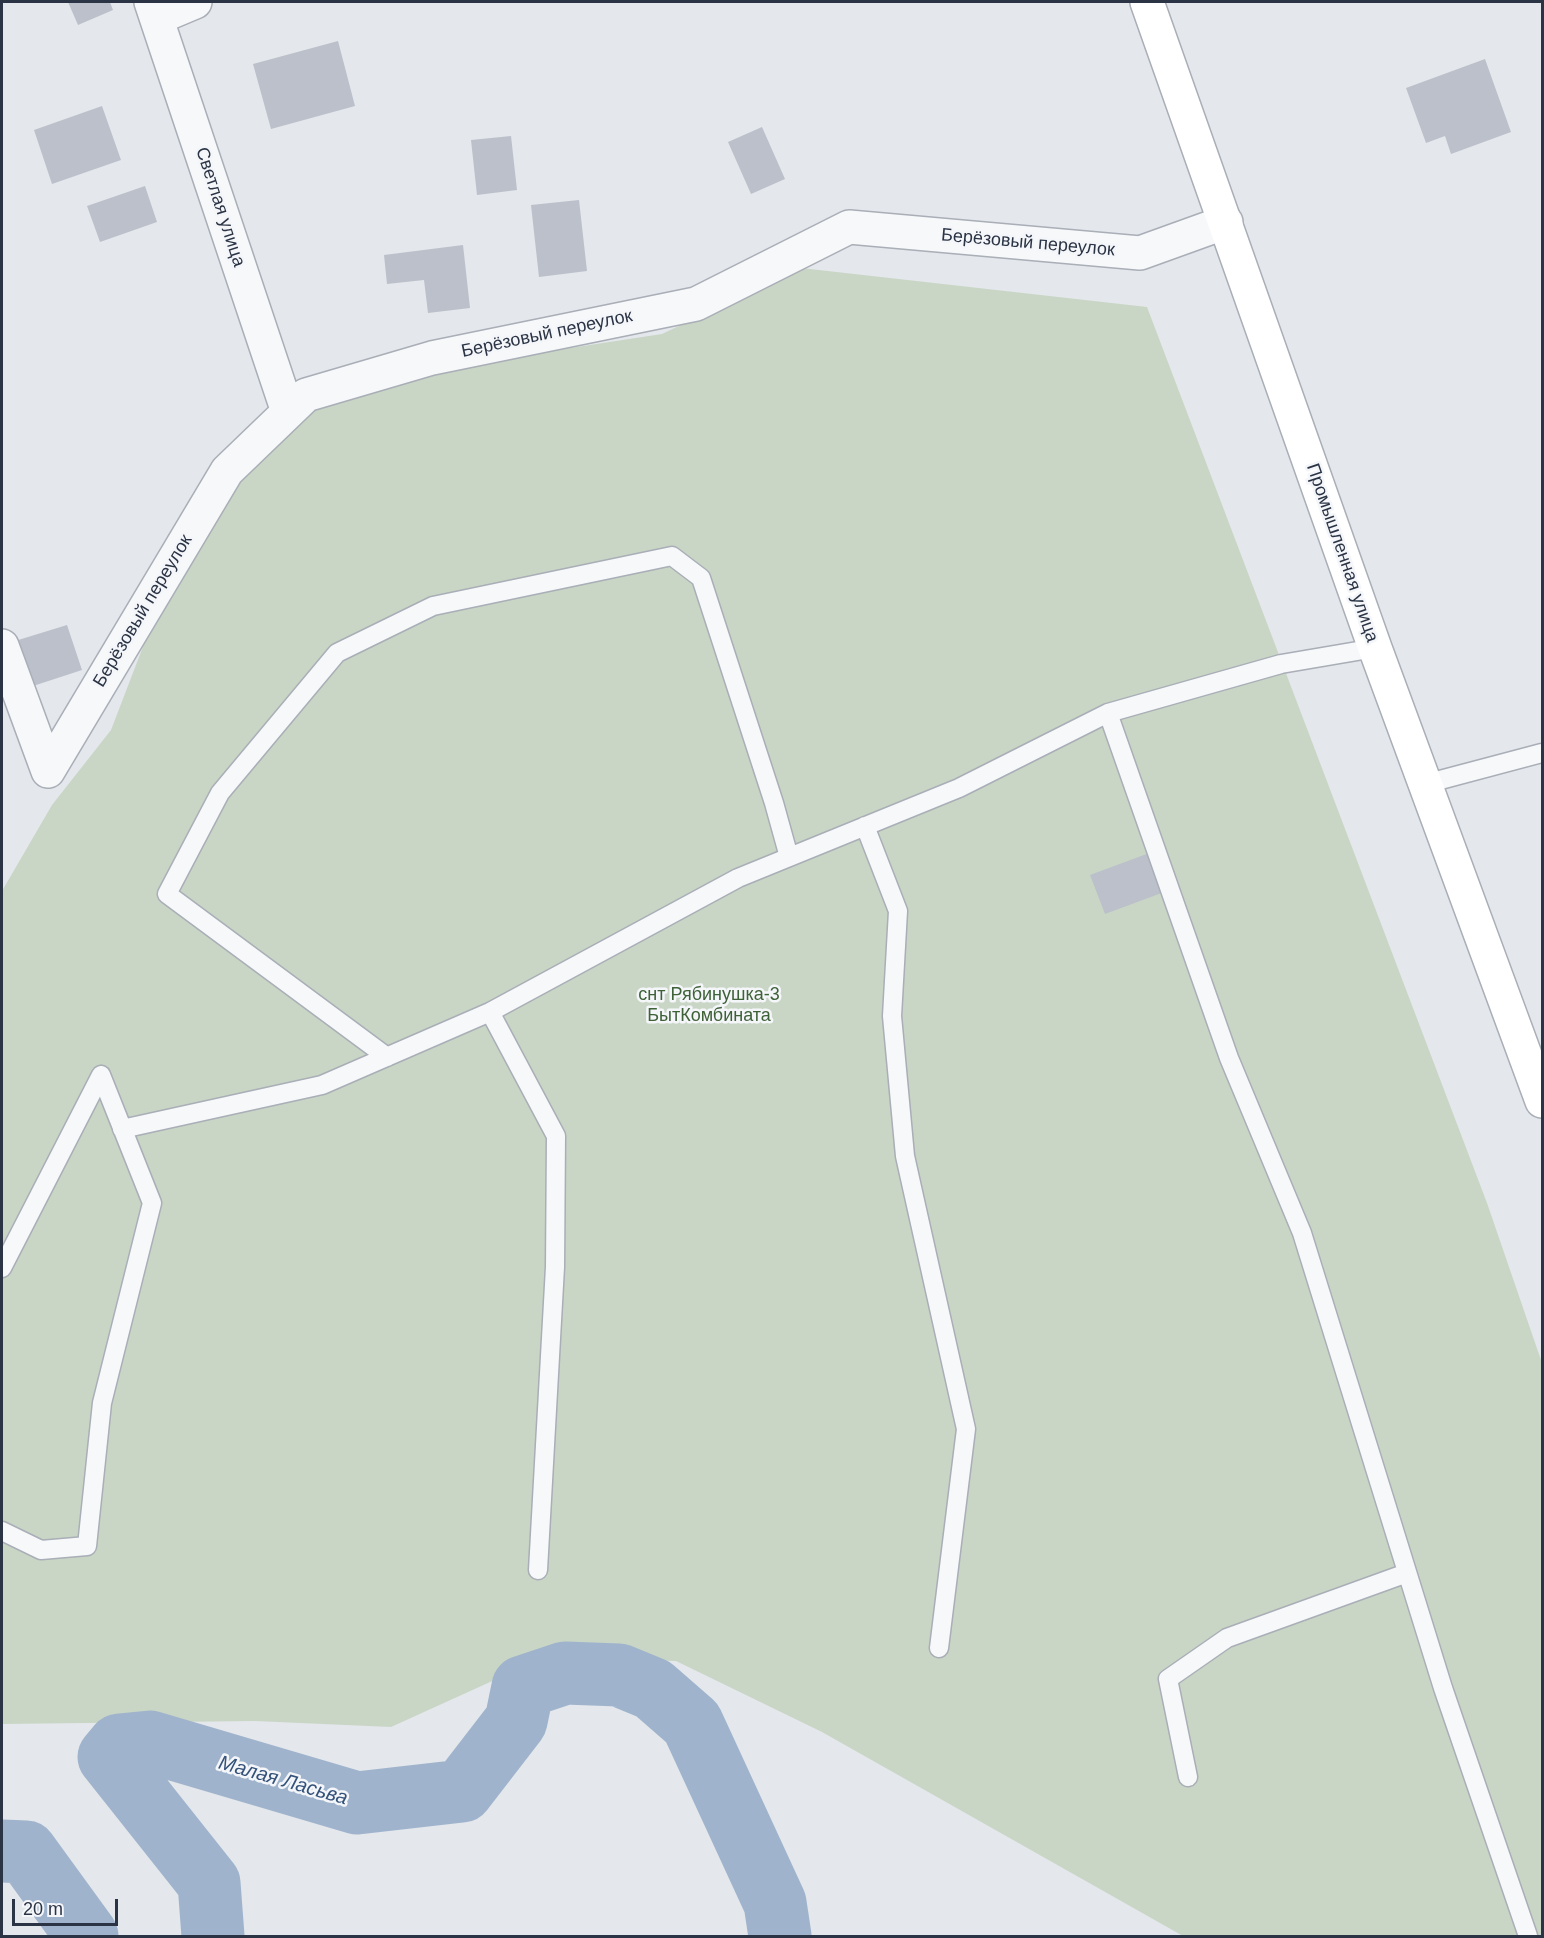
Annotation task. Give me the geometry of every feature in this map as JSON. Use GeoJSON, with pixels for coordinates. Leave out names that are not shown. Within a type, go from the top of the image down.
{"type":"FeatureCollection","features":[{"type":"Feature","properties":{"kind":"main road","name":"Промышленная улица"},"geometry":{"type":"LineString","coordinates":[[1147,2],[1375,648],[1542,1101]]}},
{"type":"Feature","properties":{"kind":"street"},"geometry":{"type":"LineString","coordinates":[[154,10],[195,2]]}},
{"type":"Feature","properties":{"kind":"street","name":"Светлая улица"},"geometry":{"type":"LineString","coordinates":[[154,10],[288,412]]}},
{"type":"Feature","properties":{"kind":"street","name":"Берёзовый переулок"},"geometry":{"type":"LineString","coordinates":[[2,646],[48,771],[227,471],[306,395],[432,358],[696,304],[849,226],[1140,253],[1226,222]]}},
{"type":"Feature","properties":{"kind":"lane"},"geometry":{"type":"LineString","coordinates":[[387,1057],[167,894],[220,793],[337,653],[433,606],[672,556],[701,578],[774,803],[789,857]]}},
{"type":"Feature","properties":{"kind":"lane"},"geometry":{"type":"LineString","coordinates":[[122,1129],[322,1085],[490,1012],[738,878],[959,788],[1108,713],[1281,663],[1375,648]]}},
{"type":"Feature","properties":{"kind":"lane"},"geometry":{"type":"LineString","coordinates":[[1108,713],[1229,1058],[1302,1233],[1443,1688],[1528,1936]]}},
{"type":"Feature","properties":{"kind":"lane"},"geometry":{"type":"LineString","coordinates":[[1425,784],[1542,753]]}},
{"type":"Feature","properties":{"kind":"lane"},"geometry":{"type":"LineString","coordinates":[[866,826],[897,911],[892,1016],[905,1156],[966,1429],[939,1648]]}},
{"type":"Feature","properties":{"kind":"lane"},"geometry":{"type":"LineString","coordinates":[[490,1012],[556,1136],[555,1267],[538,1570]]}},
{"type":"Feature","properties":{"kind":"lane"},"geometry":{"type":"LineString","coordinates":[[2,1268],[100,1075],[152,1203],[102,1403],[87,1546],[40,1550],[2,1531]]}},
{"type":"Feature","properties":{"kind":"lane"},"geometry":{"type":"LineString","coordinates":[[1188,1777],[1168,1679],[1227,1638],[1407,1573]]}},
{"type":"Feature","properties":{"kind":"green space","name":"снт Рябинушка-3 БытКомбината"},"geometry":{"type":"Polygon","coordinates":[[[801,268],[1147,307],[1487,1203],[1542,1363],[1542,1936],[1183,1936],[822,1732],[676,1661],[543,1658],[391,1727],[255,1721],[2,1724],[2,891],[52,805],[111,730],[149,631],[251,450],[288,436],[327,385],[662,334],[801,268]]]}},
{"type":"Feature","properties":{"kind":"building"},"geometry":{"type":"Polygon","coordinates":[[[68,2],[110,2],[113,10],[78,25],[68,2]]]}},
{"type":"Feature","properties":{"kind":"building"},"geometry":{"type":"Polygon","coordinates":[[[338,41],[355,106],[271,129],[253,64],[338,41]]]}},
{"type":"Feature","properties":{"kind":"building"},"geometry":{"type":"Polygon","coordinates":[[[1485,59],[1511,132],[1451,154],[1445,136],[1426,143],[1406,88],[1485,59]]]}},
{"type":"Feature","properties":{"kind":"building"},"geometry":{"type":"Polygon","coordinates":[[[102,106],[121,160],[52,184],[34,130],[102,106]]]}},
{"type":"Feature","properties":{"kind":"building"},"geometry":{"type":"Polygon","coordinates":[[[762,127],[785,179],[751,194],[728,142],[762,127]]]}},
{"type":"Feature","properties":{"kind":"building"},"geometry":{"type":"Polygon","coordinates":[[[511,136],[517,190],[477,195],[471,140],[511,136]]]}},
{"type":"Feature","properties":{"kind":"building"},"geometry":{"type":"Polygon","coordinates":[[[145,186],[157,222],[100,242],[87,206],[145,186]]]}},
{"type":"Feature","properties":{"kind":"building"},"geometry":{"type":"Polygon","coordinates":[[[579,200],[587,271],[539,277],[531,205],[579,200]]]}},
{"type":"Feature","properties":{"kind":"building"},"geometry":{"type":"Polygon","coordinates":[[[463,245],[470,308],[428,313],[424,280],[387,284],[384,255],[463,245]]]}},
{"type":"Feature","properties":{"kind":"building"},"geometry":{"type":"Polygon","coordinates":[[[67,625],[82,670],[30,687],[15,641],[67,625]]]}},
{"type":"Feature","properties":{"kind":"building"},"geometry":{"type":"Polygon","coordinates":[[[1152,852],[1167,891],[1105,914],[1090,875],[1152,852]]]}},
{"type":"Feature","properties":{"kind":"waterway","name":"Малая Ласьва"},"geometry":{"type":"LineString","coordinates":[[213,1936],[209,1883],[109,1757],[119,1745],[150,1742],[357,1803],[462,1791],[516,1721],[523,1687],[565,1673],[619,1675],[653,1689],[692,1723],[775,1903],[780,1936]]}},
{"type":"Feature","properties":{"kind":"waterway","name":"Малая Ласьва"},"geometry":{"type":"LineString","coordinates":[[2,1851],[26,1852],[87,1936]]}}]}
